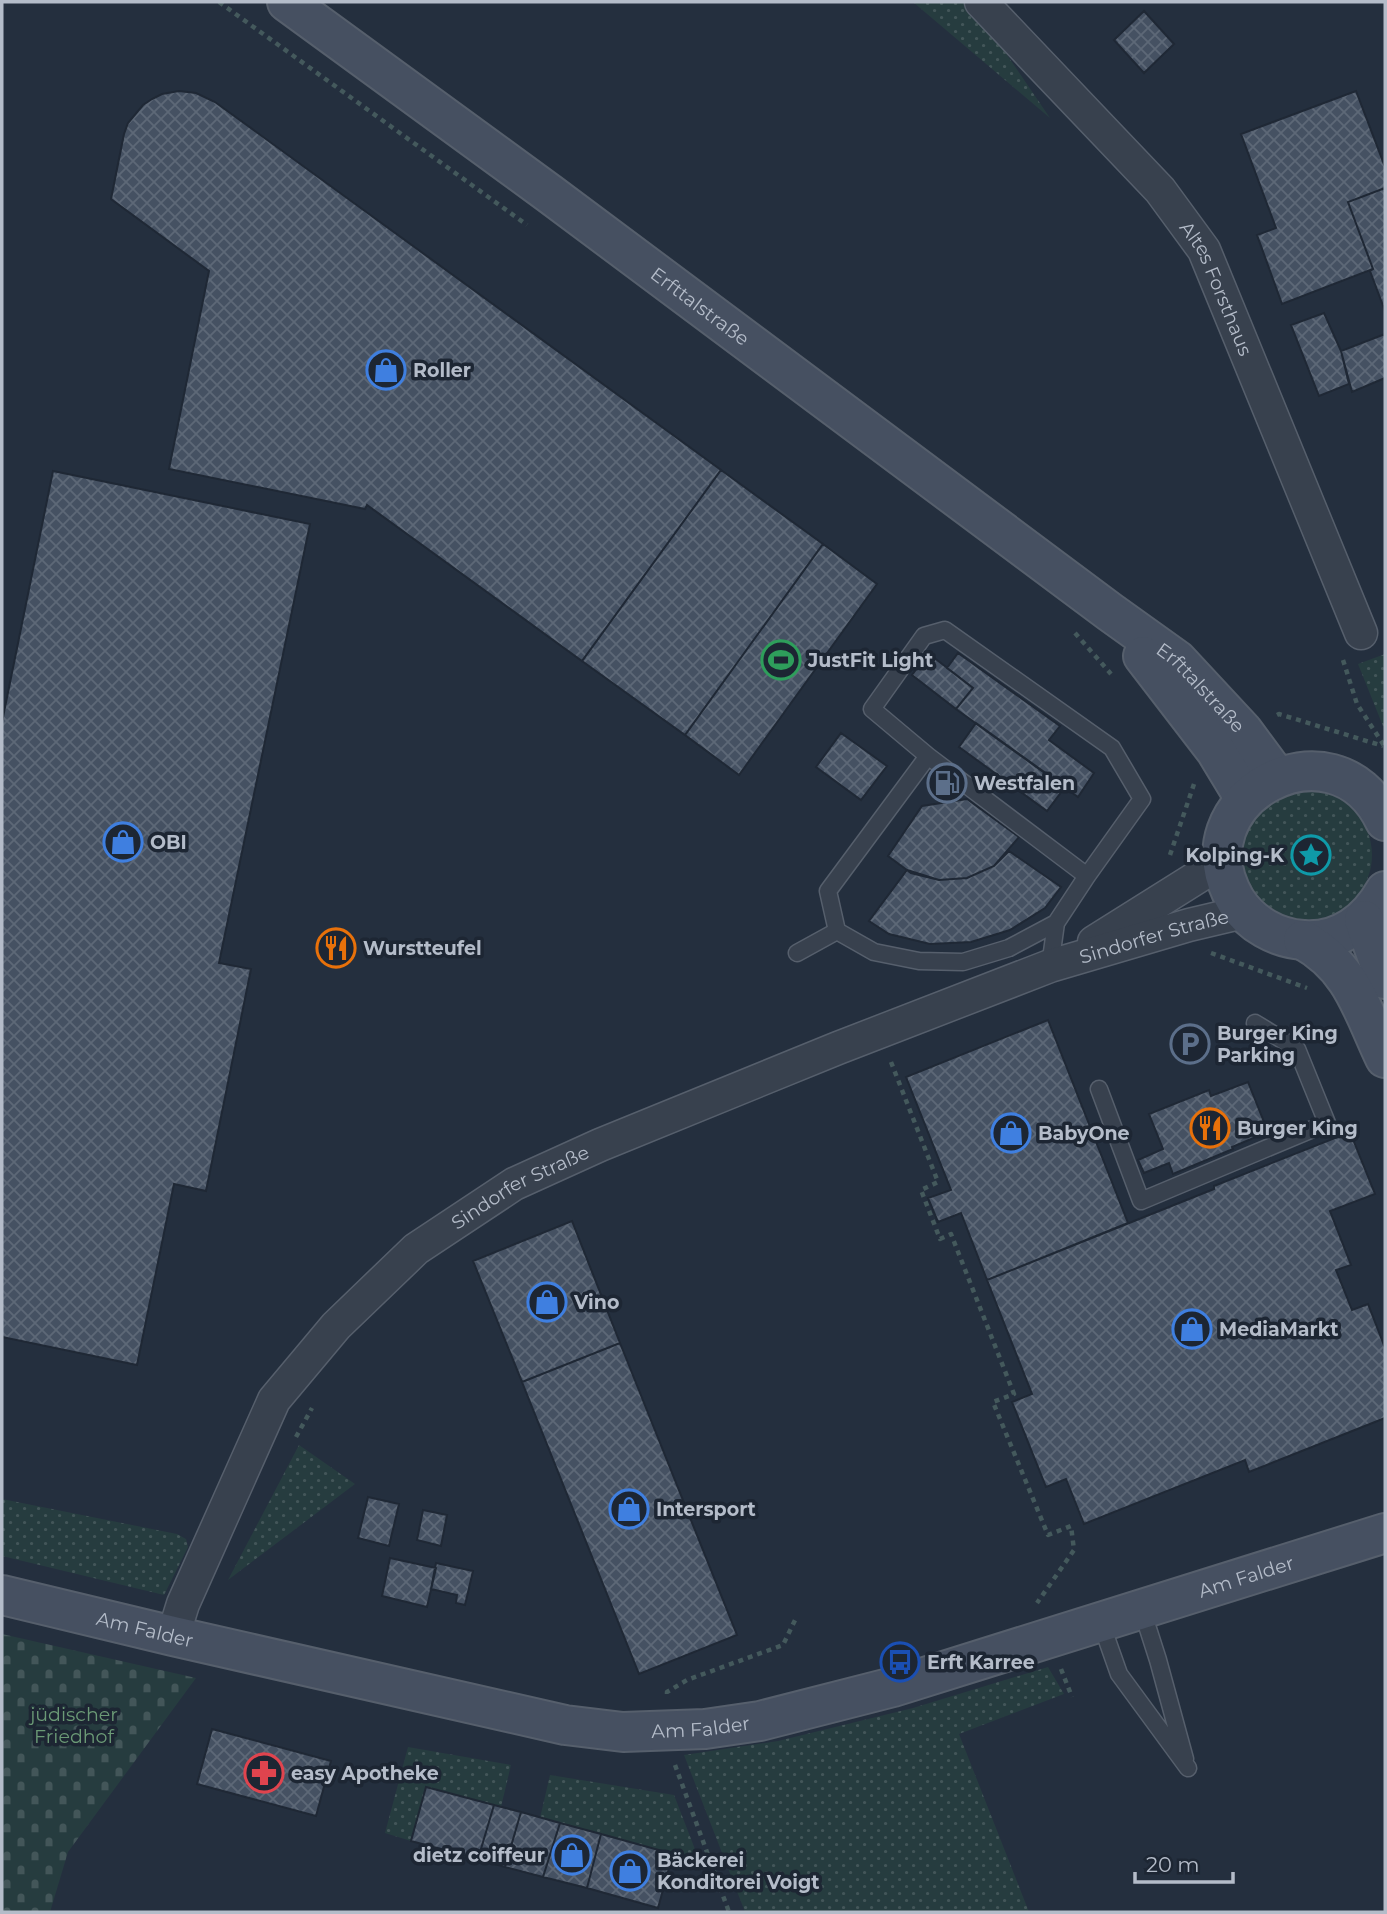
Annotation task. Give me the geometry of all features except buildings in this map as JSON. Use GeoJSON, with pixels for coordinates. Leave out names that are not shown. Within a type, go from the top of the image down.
{"type":"FeatureCollection","features":[{"type":"Feature","properties":{"kind":"main road","name":"Erfttalstraße"},"geometry":{"type":"LineString","coordinates":[[287,2],[1177,660],[1243,731],[1277,777]]}},
{"type":"Feature","properties":{"kind":"main road","name":"Erfttalstraße"},"geometry":{"type":"LineString","coordinates":[[1110,612],[1216,751],[1245,799]]}},
{"type":"Feature","properties":{"kind":"main road"},"geometry":{"type":"LineString","coordinates":[[1367,979],[1303,940],[1270,932],[1256,923],[1244,912],[1231,892],[1223,861],[1228,828],[1245,799],[1277,777],[1304,771],[1341,777],[1365,793],[1378,807],[1385,821]]}},
{"type":"Feature","properties":{"kind":"main road"},"geometry":{"type":"LineString","coordinates":[[1303,940],[1334,937],[1380,898]]}},
{"type":"Feature","properties":{"kind":"main road"},"geometry":{"type":"LineString","coordinates":[[1380,898],[1367,979],[1385,1058]]}},
{"type":"Feature","properties":{"kind":"main road","name":"Am Falder"},"geometry":{"type":"LineString","coordinates":[[2,1595],[565,1725],[623,1732],[668,1731],[761,1721],[893,1687],[1385,1533]]}},
{"type":"Feature","properties":{"kind":"street","name":"Altes Forsthaus"},"geometry":{"type":"LineString","coordinates":[[981,2],[1160,190],[1204,250],[1361,633]]}},
{"type":"Feature","properties":{"kind":"street","name":"Sindorfer Straße"},"geometry":{"type":"LineString","coordinates":[[1056,964],[1223,861]]}},
{"type":"Feature","properties":{"kind":"street","name":"Sindorfer Straße"},"geometry":{"type":"LineString","coordinates":[[173,1636],[183,1604],[274,1400],[336,1326],[416,1249],[514,1184],[600,1145],[838,1048],[1056,964],[1189,925],[1244,912]]}},
{"type":"Feature","properties":{"kind":"lane"},"geometry":{"type":"LineString","coordinates":[[928,756],[828,891],[837,930],[874,952],[919,961],[963,962],[1009,948],[1056,923],[1142,799],[1112,748],[945,630],[924,636],[872,709],[928,756],[1087,876]]}},
{"type":"Feature","properties":{"kind":"lane"},"geometry":{"type":"LineString","coordinates":[[1056,923],[1056,964]]}},
{"type":"Feature","properties":{"kind":"lane"},"geometry":{"type":"LineString","coordinates":[[797,953],[837,930]]}},
{"type":"Feature","properties":{"kind":"lane"},"geometry":{"type":"LineString","coordinates":[[1099,1090],[1141,1201],[1328,1123],[1297,1049],[1255,1023]]}},
{"type":"Feature","properties":{"kind":"lane"},"geometry":{"type":"LineString","coordinates":[[1101,1623],[1119,1674],[1188,1769],[1142,1610]]}},
{"type":"Feature","properties":{"kind":"path"},"geometry":{"type":"LineString","coordinates":[[219,2],[534,230]]}},
{"type":"Feature","properties":{"kind":"path"},"geometry":{"type":"LineString","coordinates":[[1070,627],[1113,677]]}},
{"type":"Feature","properties":{"kind":"path"},"geometry":{"type":"LineString","coordinates":[[1361,633],[1341,655],[1357,704],[1385,747]]}},
{"type":"Feature","properties":{"kind":"path"},"geometry":{"type":"LineString","coordinates":[[1174,892],[1167,864],[1197,775]]}},
{"type":"Feature","properties":{"kind":"path"},"geometry":{"type":"LineString","coordinates":[[1189,925],[1208,952],[1304,989],[1367,979]]}},
{"type":"Feature","properties":{"kind":"path"},"geometry":{"type":"LineString","coordinates":[[880,1066],[890,1062],[938,1182],[921,1190],[940,1238],[950,1234],[1014,1394],[993,1402],[1048,1535],[1071,1526],[1074,1550],[1035,1606],[1072,1698]]}},
{"type":"Feature","properties":{"kind":"path"},"geometry":{"type":"LineString","coordinates":[[293,1441],[317,1400]]}},
{"type":"Feature","properties":{"kind":"path"},"geometry":{"type":"LineString","coordinates":[[729,1912],[672,1757],[667,1692],[687,1680],[783,1644],[797,1616]]}},
{"type":"Feature","properties":{"kind":"green space"},"geometry":{"type":"Polygon","coordinates":[[[913,2],[971,2],[1050,118],[913,2]]]}},
{"type":"Feature","properties":{"kind":"green space"},"geometry":{"type":"Polygon","coordinates":[[[1385,654],[1385,731],[1358,664],[1385,654]]]}},
{"type":"Feature","properties":{"kind":"green space"},"geometry":{"type":"Polygon","coordinates":[[[1307,790],[1332,795],[1353,809],[1367,830],[1372,855],[1367,880],[1353,901],[1332,915],[1307,920],[1282,915],[1261,901],[1247,880],[1242,855],[1247,830],[1261,809],[1282,795],[1307,790]]]}},
{"type":"Feature","properties":{"kind":"green space"},"geometry":{"type":"Polygon","coordinates":[[[299,1445],[355,1484],[228,1580],[299,1445]]]}},
{"type":"Feature","properties":{"kind":"green space"},"geometry":{"type":"Polygon","coordinates":[[[2,1499],[177,1534],[186,1539],[188,1547],[164,1595],[2,1556],[2,1499]]]}},
{"type":"Feature","properties":{"kind":"green space","name":"jüdischer Friedhof"},"geometry":{"type":"Polygon","coordinates":[[[2,1634],[196,1678],[68,1852],[50,1912],[2,1912],[2,1634]]]}},
{"type":"Feature","properties":{"kind":"green space"},"geometry":{"type":"Polygon","coordinates":[[[1048,1667],[1064,1694],[959,1734],[1029,1912],[745,1912],[684,1755],[778,1741],[913,1708],[1048,1667]]]}},
{"type":"Feature","properties":{"kind":"green space"},"geometry":{"type":"Polygon","coordinates":[[[408,1747],[511,1765],[501,1807],[426,1787],[411,1841],[385,1833],[408,1747]]]}},
{"type":"Feature","properties":{"kind":"green space"},"geometry":{"type":"Polygon","coordinates":[[[550,1775],[674,1795],[698,1857],[673,1854],[540,1818],[550,1775]]]}},
{"type":"Feature","properties":{"kind":"place","name":"Roller"},"geometry":{"type":"Point","coordinates":[386,370]}},
{"type":"Feature","properties":{"kind":"place","name":"JustFit Light"},"geometry":{"type":"Point","coordinates":[781,660]}},
{"type":"Feature","properties":{"kind":"place","name":"Westfalen"},"geometry":{"type":"Point","coordinates":[947,783]}},
{"type":"Feature","properties":{"kind":"place","name":"OBI"},"geometry":{"type":"Point","coordinates":[123,842]}},
{"type":"Feature","properties":{"kind":"place","name":"Kolping-K"},"geometry":{"type":"Point","coordinates":[1311,855]}},
{"type":"Feature","properties":{"kind":"place","name":"Wurstteufel"},"geometry":{"type":"Point","coordinates":[336,948]}},
{"type":"Feature","properties":{"kind":"place","name":"Burger King Parking"},"geometry":{"type":"Point","coordinates":[1190,1044]}},
{"type":"Feature","properties":{"kind":"place","name":"Burger King"},"geometry":{"type":"Point","coordinates":[1210,1128]}},
{"type":"Feature","properties":{"kind":"place","name":"BabyOne"},"geometry":{"type":"Point","coordinates":[1011,1133]}},
{"type":"Feature","properties":{"kind":"place","name":"Vino"},"geometry":{"type":"Point","coordinates":[547,1302]}},
{"type":"Feature","properties":{"kind":"place","name":"MediaMarkt"},"geometry":{"type":"Point","coordinates":[1192,1329]}},
{"type":"Feature","properties":{"kind":"place","name":"Intersport"},"geometry":{"type":"Point","coordinates":[629,1509]}},
{"type":"Feature","properties":{"kind":"place","name":"Erft Karree"},"geometry":{"type":"Point","coordinates":[900,1662]}},
{"type":"Feature","properties":{"kind":"place","name":"easy Apotheke"},"geometry":{"type":"Point","coordinates":[264,1773]}},
{"type":"Feature","properties":{"kind":"place","name":"dietz coiffeur"},"geometry":{"type":"Point","coordinates":[572,1855]}},
{"type":"Feature","properties":{"kind":"place","name":"Bäckerei Konditorei Voigt"},"geometry":{"type":"Point","coordinates":[630,1871]}}]}
